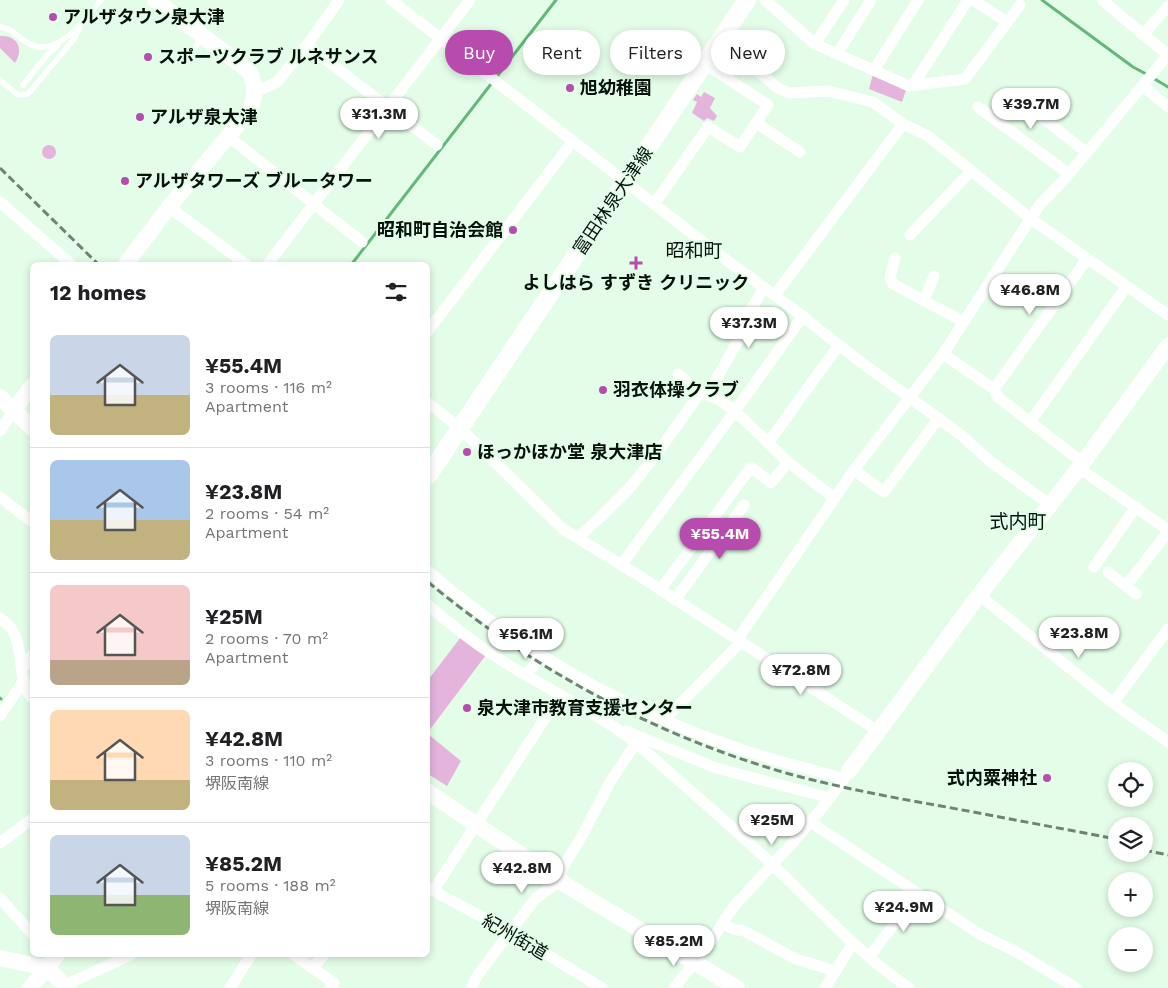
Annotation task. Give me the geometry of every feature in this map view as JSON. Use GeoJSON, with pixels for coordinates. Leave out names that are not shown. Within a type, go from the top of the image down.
{"type":"FeatureCollection","features":[{"type":"Feature","properties":{"kind":"main road","name":"富田林泉大津線"},"geometry":{"type":"LineString","coordinates":[[728,30],[747,0]]}},
{"type":"Feature","properties":{"kind":"main road","name":"富田林泉大津線"},"geometry":{"type":"LineString","coordinates":[[430,473],[711,55]]}},
{"type":"Feature","properties":{"kind":"street"},"geometry":{"type":"LineString","coordinates":[[126,262],[169,207],[250,110],[256,92],[249,72],[199,42],[155,0]]}},
{"type":"Feature","properties":{"kind":"street"},"geometry":{"type":"LineString","coordinates":[[256,92],[277,82],[307,45],[339,0]]}},
{"type":"Feature","properties":{"kind":"street"},"geometry":{"type":"LineString","coordinates":[[391,0],[803,316],[838,345],[910,399],[939,418],[991,462],[1050,504]]}},
{"type":"Feature","properties":{"kind":"street"},"geometry":{"type":"LineString","coordinates":[[269,262],[470,0]]}},
{"type":"Feature","properties":{"kind":"street"},"geometry":{"type":"LineString","coordinates":[[765,0],[815,44],[909,86],[965,79],[1020,5]]}},
{"type":"Feature","properties":{"kind":"street"},"geometry":{"type":"LineString","coordinates":[[815,44],[844,0]]}},
{"type":"Feature","properties":{"kind":"street"},"geometry":{"type":"LineString","coordinates":[[837,54],[871,0]]}},
{"type":"Feature","properties":{"kind":"street"},"geometry":{"type":"LineString","coordinates":[[874,70],[918,0]]}},
{"type":"Feature","properties":{"kind":"street"},"geometry":{"type":"LineString","coordinates":[[913,85],[968,0]]}},
{"type":"Feature","properties":{"kind":"street"},"geometry":{"type":"LineString","coordinates":[[973,0],[1007,22]]}},
{"type":"Feature","properties":{"kind":"street"},"geometry":{"type":"LineString","coordinates":[[670,714],[739,641],[854,470],[944,354],[1038,207],[1069,174],[1168,55],[1103,1]]}},
{"type":"Feature","properties":{"kind":"street"},"geometry":{"type":"LineString","coordinates":[[1144,35],[1168,6]]}},
{"type":"Feature","properties":{"kind":"street"},"geometry":{"type":"LineString","coordinates":[[307,45],[437,146]]}},
{"type":"Feature","properties":{"kind":"street"},"geometry":{"type":"LineString","coordinates":[[655,204],[708,127],[740,147],[768,105],[705,64]]}},
{"type":"Feature","properties":{"kind":"street"},"geometry":{"type":"LineString","coordinates":[[763,75],[778,88],[789,93],[828,91],[873,102],[903,124],[928,136],[1031,219],[1168,315]]}},
{"type":"Feature","properties":{"kind":"street"},"geometry":{"type":"LineString","coordinates":[[1143,86],[1168,107]]}},
{"type":"Feature","properties":{"kind":"street"},"geometry":{"type":"LineString","coordinates":[[1022,102],[1086,152]]}},
{"type":"Feature","properties":{"kind":"street"},"geometry":{"type":"LineString","coordinates":[[978,108],[1069,174]]}},
{"type":"Feature","properties":{"kind":"street"},"geometry":{"type":"LineString","coordinates":[[756,123],[800,152]]}},
{"type":"Feature","properties":{"kind":"street"},"geometry":{"type":"LineString","coordinates":[[776,296],[903,124]]}},
{"type":"Feature","properties":{"kind":"street"},"geometry":{"type":"LineString","coordinates":[[229,137],[362,242]]}},
{"type":"Feature","properties":{"kind":"street"},"geometry":{"type":"LineString","coordinates":[[430,328],[574,141]]}},
{"type":"Feature","properties":{"kind":"street"},"geometry":{"type":"LineString","coordinates":[[910,236],[971,171]]}},
{"type":"Feature","properties":{"kind":"street"},"geometry":{"type":"LineString","coordinates":[[0,202],[69,262]]}},
{"type":"Feature","properties":{"kind":"street"},"geometry":{"type":"LineString","coordinates":[[169,207],[243,262]]}},
{"type":"Feature","properties":{"kind":"street"},"geometry":{"type":"LineString","coordinates":[[895,258],[890,278],[893,284],[964,322]]}},
{"type":"Feature","properties":{"kind":"street"},"geometry":{"type":"LineString","coordinates":[[994,389],[1087,259]]}},
{"type":"Feature","properties":{"kind":"street"},"geometry":{"type":"LineString","coordinates":[[924,300],[934,276]]}},
{"type":"Feature","properties":{"kind":"street"},"geometry":{"type":"LineString","coordinates":[[578,538],[611,508],[630,487],[704,394],[738,342],[742,326],[764,287]]}},
{"type":"Feature","properties":{"kind":"street"},"geometry":{"type":"LineString","coordinates":[[1030,422],[1126,287]]}},
{"type":"Feature","properties":{"kind":"street"},"geometry":{"type":"LineString","coordinates":[[621,565],[803,316]]}},
{"type":"Feature","properties":{"kind":"street"},"geometry":{"type":"LineString","coordinates":[[768,443],[838,345]]}},
{"type":"Feature","properties":{"kind":"street"},"geometry":{"type":"LineString","coordinates":[[674,988],[712,940],[735,905],[830,798],[979,595],[1081,466],[1168,346]]}},
{"type":"Feature","properties":{"kind":"street"},"geometry":{"type":"LineString","coordinates":[[944,354],[994,389],[998,397],[1081,466],[1168,531],[1126,586]]}},
{"type":"Feature","properties":{"kind":"street"},"geometry":{"type":"LineString","coordinates":[[678,374],[704,394],[718,399],[735,411],[788,462],[834,498]]}},
{"type":"Feature","properties":{"kind":"street"},"geometry":{"type":"LineString","coordinates":[[0,430],[30,389]]}},
{"type":"Feature","properties":{"kind":"street"},"geometry":{"type":"LineString","coordinates":[[0,397],[30,426]]}},
{"type":"Feature","properties":{"kind":"street"},"geometry":{"type":"LineString","coordinates":[[430,405],[460,428],[562,529],[878,731]]}},
{"type":"Feature","properties":{"kind":"street"},"geometry":{"type":"LineString","coordinates":[[854,470],[884,492],[939,418]]}},
{"type":"Feature","properties":{"kind":"street"},"geometry":{"type":"LineString","coordinates":[[660,590],[751,467],[771,483],[788,462]]}},
{"type":"Feature","properties":{"kind":"street"},"geometry":{"type":"LineString","coordinates":[[0,497],[30,520]]}},
{"type":"Feature","properties":{"kind":"street"},"geometry":{"type":"LineString","coordinates":[[675,600],[744,505]]}},
{"type":"Feature","properties":{"kind":"street"},"geometry":{"type":"LineString","coordinates":[[1094,567],[1136,508]]}},
{"type":"Feature","properties":{"kind":"street"},"geometry":{"type":"LineString","coordinates":[[1108,572],[1136,594]]}},
{"type":"Feature","properties":{"kind":"street"},"geometry":{"type":"LineString","coordinates":[[430,573],[476,610],[542,655],[622,701],[666,721],[748,752],[846,775]]}},
{"type":"Feature","properties":{"kind":"street"},"geometry":{"type":"LineString","coordinates":[[979,595],[1113,703],[1168,742]]}},
{"type":"Feature","properties":{"kind":"street"},"geometry":{"type":"LineString","coordinates":[[430,607],[495,657],[617,728],[716,768],[830,798]]}},
{"type":"Feature","properties":{"kind":"street"},"geometry":{"type":"LineString","coordinates":[[0,618],[11,627],[17,640],[23,675],[30,696]]}},
{"type":"Feature","properties":{"kind":"street"},"geometry":{"type":"LineString","coordinates":[[1113,703],[1168,629]]}},
{"type":"Feature","properties":{"kind":"street"},"geometry":{"type":"LineString","coordinates":[[526,675],[542,655]]}},
{"type":"Feature","properties":{"kind":"street"},"geometry":{"type":"LineString","coordinates":[[0,716],[30,659]]}},
{"type":"Feature","properties":{"kind":"street"},"geometry":{"type":"LineString","coordinates":[[430,890],[476,825],[560,695]]}},
{"type":"Feature","properties":{"kind":"street"},"geometry":{"type":"LineString","coordinates":[[617,728],[772,865],[885,972],[909,988]]}},
{"type":"Feature","properties":{"kind":"street"},"geometry":{"type":"LineString","coordinates":[[471,988],[477,976],[535,899],[559,881],[563,867],[582,836],[610,782],[636,743]]}},
{"type":"Feature","properties":{"kind":"street"},"geometry":{"type":"LineString","coordinates":[[430,793],[559,881],[737,988]]}},
{"type":"Feature","properties":{"kind":"street"},"geometry":{"type":"LineString","coordinates":[[0,843],[30,820]]}},
{"type":"Feature","properties":{"kind":"street"},"geometry":{"type":"LineString","coordinates":[[810,822],[981,935],[1015,951],[1076,988]]}},
{"type":"Feature","properties":{"kind":"street","name":"紀州街道"},"geometry":{"type":"LineString","coordinates":[[430,890],[510,932],[602,988]]}},
{"type":"Feature","properties":{"kind":"street"},"geometry":{"type":"LineString","coordinates":[[869,957],[918,893]]}},
{"type":"Feature","properties":{"kind":"street"},"geometry":{"type":"LineString","coordinates":[[0,898],[30,932]]}},
{"type":"Feature","properties":{"kind":"street"},"geometry":{"type":"LineString","coordinates":[[722,924],[736,930],[742,930],[796,959],[834,971]]}},
{"type":"Feature","properties":{"kind":"street"},"geometry":{"type":"LineString","coordinates":[[825,988],[853,943]]}},
{"type":"Feature","properties":{"kind":"street"},"geometry":{"type":"LineString","coordinates":[[52,959],[66,987],[126,957]]}},
{"type":"Feature","properties":{"kind":"street"},"geometry":{"type":"LineString","coordinates":[[230,988],[250,957]]}},
{"type":"Feature","properties":{"kind":"street"},"geometry":{"type":"LineString","coordinates":[[297,957],[334,983],[330,988]]}},
{"type":"Feature","properties":{"kind":"street"},"geometry":{"type":"LineString","coordinates":[[312,968],[322,957]]}},
{"type":"Feature","properties":{"kind":"street"},"geometry":{"type":"LineString","coordinates":[[0,958],[52,959]]}},
{"type":"Feature","properties":{"kind":"street"},"geometry":{"type":"LineString","coordinates":[[30,988],[52,959]]}},
{"type":"Feature","properties":{"kind":"lane"},"geometry":{"type":"LineString","coordinates":[[24,84],[47,54],[80,27],[101,0]]}},
{"type":"Feature","properties":{"kind":"lane"},"geometry":{"type":"LineString","coordinates":[[0,27],[10,29],[30,45],[36,46],[52,45],[70,36]]}},
{"type":"Feature","properties":{"kind":"lane"},"geometry":{"type":"LineString","coordinates":[[0,80],[18,94],[28,94],[74,39],[80,27]]}},
{"type":"Feature","properties":{"kind":"shaded area"},"geometry":{"type":"Polygon","coordinates":[[[0,36],[11,38],[18,44],[19,53],[15,63],[0,48],[0,36]]]}},
{"type":"Feature","properties":{"kind":"shaded area"},"geometry":{"type":"Polygon","coordinates":[[[873,74],[906,90],[902,102],[869,89],[873,74]]]}},
{"type":"Feature","properties":{"kind":"shaded area"},"geometry":{"type":"Polygon","coordinates":[[[704,92],[715,98],[710,108],[717,116],[714,121],[707,118],[704,121],[692,113],[697,102],[693,100],[697,94],[701,97],[704,92]]]}},
{"type":"Feature","properties":{"kind":"shaded area"},"geometry":{"type":"Polygon","coordinates":[[[49,145],[54,147],[56,152],[54,157],[49,159],[44,157],[42,152],[44,147],[49,145]]]}},
{"type":"Feature","properties":{"kind":"shaded area"},"geometry":{"type":"Polygon","coordinates":[[[461,637],[486,655],[430,729],[430,677],[461,637]]]}},
{"type":"Feature","properties":{"kind":"shaded area"},"geometry":{"type":"Polygon","coordinates":[[[430,736],[461,761],[447,786],[430,775],[430,736]]]}},
{"type":"Feature","properties":{"kind":"waterway"},"geometry":{"type":"LineString","coordinates":[[353,262],[556,0]]}},
{"type":"Feature","properties":{"kind":"waterway"},"geometry":{"type":"LineString","coordinates":[[1042,0],[1133,67],[1148,75]]}},
{"type":"Feature","properties":{"kind":"waterway"},"geometry":{"type":"LineString","coordinates":[[1153,78],[1168,87]]}},
{"type":"Feature","properties":{"kind":"railway"},"geometry":{"type":"LineString","coordinates":[[0,168],[96,262]]}},
{"type":"Feature","properties":{"kind":"railway"},"geometry":{"type":"LineString","coordinates":[[430,584],[468,614],[510,643],[553,671],[597,696],[642,719],[737,757],[786,773],[844,787],[1108,838]]}},
{"type":"Feature","properties":{"kind":"railway"},"geometry":{"type":"LineString","coordinates":[[1153,852],[1168,855]]}},
{"type":"Feature","properties":{"kind":"place","name":"アルザタウン泉大津"},"geometry":{"type":"Point","coordinates":[53,17]}},
{"type":"Feature","properties":{"kind":"place","name":"スポーツクラブ ルネサンス"},"geometry":{"type":"Point","coordinates":[148,57]}},
{"type":"Feature","properties":{"kind":"place","name":"旭幼稚園"},"geometry":{"type":"Point","coordinates":[570,88]}},
{"type":"Feature","properties":{"kind":"place","name":"アルザ泉大津"},"geometry":{"type":"Point","coordinates":[140,117]}},
{"type":"Feature","properties":{"kind":"place","name":"アルザタワーズ ブルータワー"},"geometry":{"type":"Point","coordinates":[125,181]}},
{"type":"Feature","properties":{"kind":"place","name":"昭和町自治会館"},"geometry":{"type":"Point","coordinates":[513,230]}},
{"type":"Feature","properties":{"kind":"place","name":"よしはら すずき クリニック"},"geometry":{"type":"Point","coordinates":[636,263]}},
{"type":"Feature","properties":{"kind":"place","name":"羽衣体操クラブ"},"geometry":{"type":"Point","coordinates":[603,390]}},
{"type":"Feature","properties":{"kind":"place","name":"ほっかほか堂 泉大津店"},"geometry":{"type":"Point","coordinates":[467,452]}},
{"type":"Feature","properties":{"kind":"place","name":"泉大津市教育支援センター"},"geometry":{"type":"Point","coordinates":[467,708]}},
{"type":"Feature","properties":{"kind":"place","name":"式内粟神社"},"geometry":{"type":"Point","coordinates":[1047,778]}},
{"type":"Feature","properties":{"kind":"district","name":"昭和町"},"geometry":{"type":"Point","coordinates":[694,250]}},
{"type":"Feature","properties":{"kind":"district","name":"式内町"},"geometry":{"type":"Point","coordinates":[1018,521]}}]}
